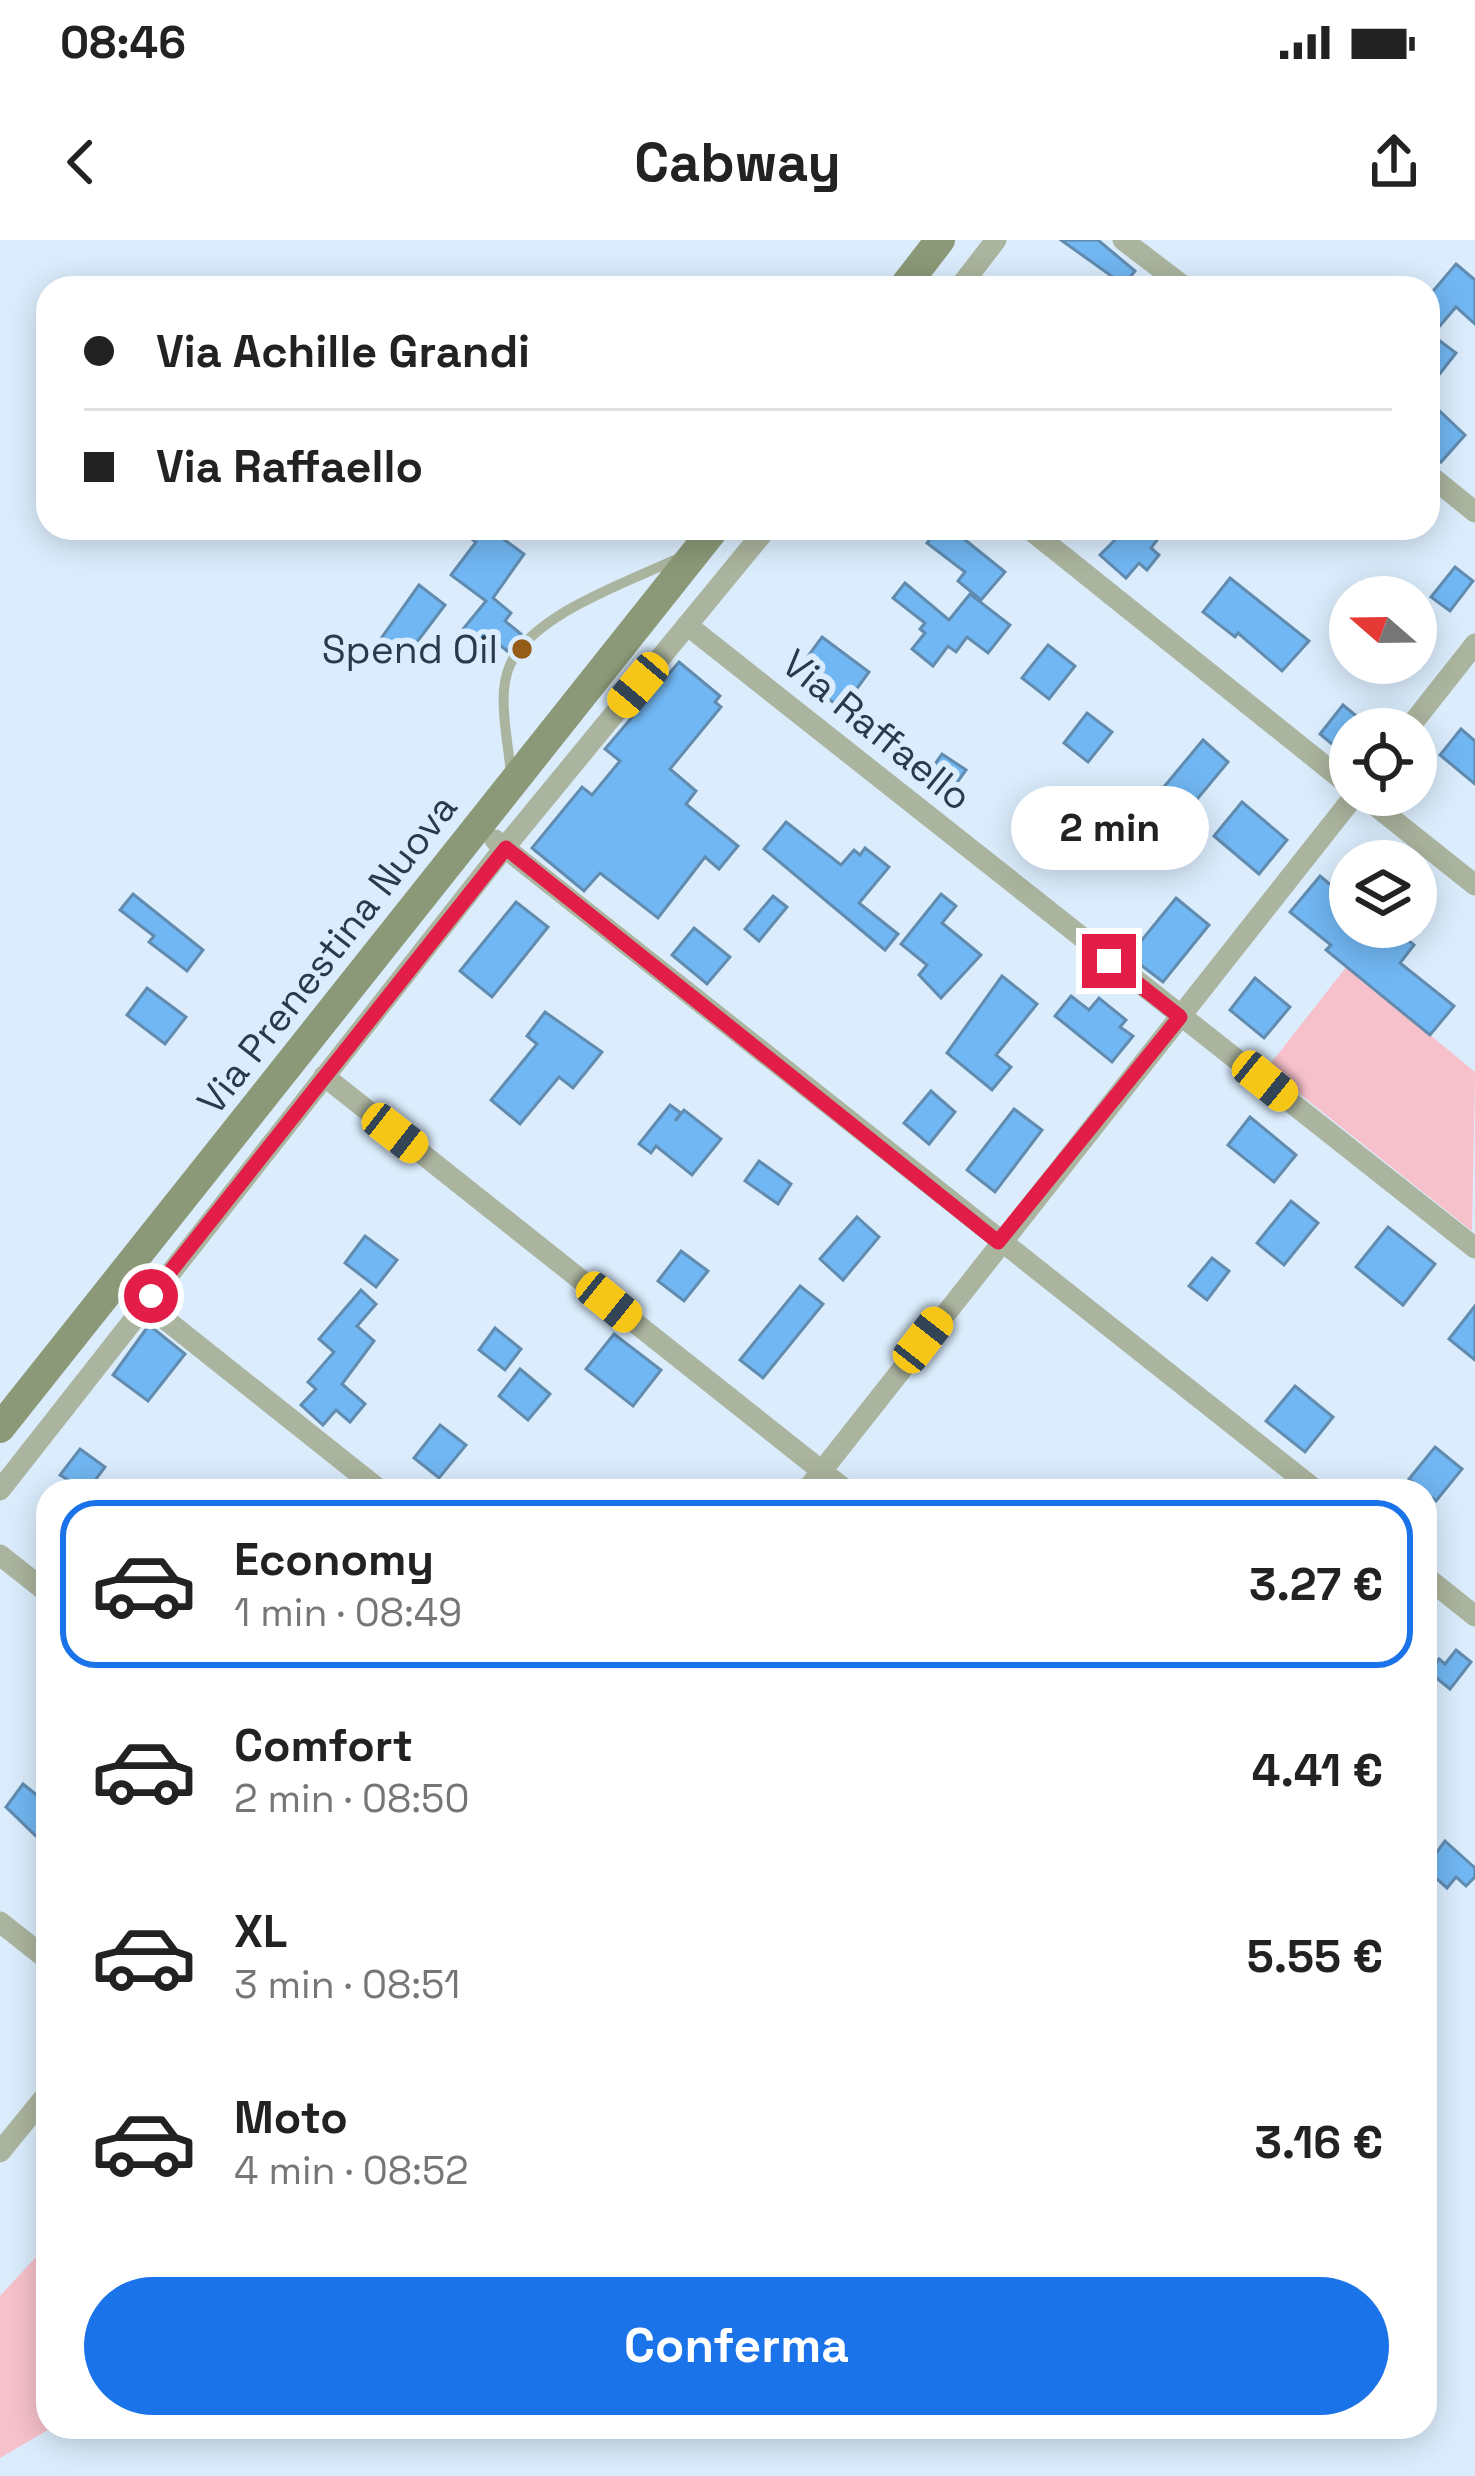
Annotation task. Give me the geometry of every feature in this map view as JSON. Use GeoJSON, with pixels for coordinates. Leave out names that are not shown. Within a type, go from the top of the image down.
{"type":"FeatureCollection","features":[{"type":"Feature","properties":{"kind":"main road"},"geometry":{"type":"LineString","coordinates":[[912,276],[940,240]]}},
{"type":"Feature","properties":{"kind":"main road","name":"Via Prenestina Nuova"},"geometry":{"type":"LineString","coordinates":[[0,1428],[706,540]]}},
{"type":"Feature","properties":{"kind":"street"},"geometry":{"type":"LineString","coordinates":[[968,276],[996,240]]}},
{"type":"Feature","properties":{"kind":"street"},"geometry":{"type":"LineString","coordinates":[[1123,240],[1170,276]]}},
{"type":"Feature","properties":{"kind":"street"},"geometry":{"type":"LineString","coordinates":[[1440,484],[1475,512]]}},
{"type":"Feature","properties":{"kind":"street"},"geometry":{"type":"LineString","coordinates":[[0,1490],[324,1076],[757,540]]}},
{"type":"Feature","properties":{"kind":"street"},"geometry":{"type":"LineString","coordinates":[[1043,540],[1329,768]]}},
{"type":"Feature","properties":{"kind":"street","name":"Via Raffaello"},"geometry":{"type":"LineString","coordinates":[[687,625],[1475,1247]]}},
{"type":"Feature","properties":{"kind":"street"},"geometry":{"type":"LineString","coordinates":[[1425,708],[1475,644]]}},
{"type":"Feature","properties":{"kind":"street"},"geometry":{"type":"LineString","coordinates":[[587,692],[613,715]]}},
{"type":"Feature","properties":{"kind":"street"},"geometry":{"type":"LineString","coordinates":[[816,1479],[998,1242],[1341,816]]}},
{"type":"Feature","properties":{"kind":"street"},"geometry":{"type":"LineString","coordinates":[[1385,816],[1475,885]]}},
{"type":"Feature","properties":{"kind":"street"},"geometry":{"type":"LineString","coordinates":[[476,826],[1303,1479]]}},
{"type":"Feature","properties":{"kind":"street"},"geometry":{"type":"LineString","coordinates":[[324,1076],[832,1479]]}},
{"type":"Feature","properties":{"kind":"street"},"geometry":{"type":"LineString","coordinates":[[117,1282],[366,1479]]}},
{"type":"Feature","properties":{"kind":"street"},"geometry":{"type":"LineString","coordinates":[[0,1555],[36,1584]]}},
{"type":"Feature","properties":{"kind":"street"},"geometry":{"type":"LineString","coordinates":[[1437,1586],[1475,1616]]}},
{"type":"Feature","properties":{"kind":"street"},"geometry":{"type":"LineString","coordinates":[[0,1922],[36,1950]]}},
{"type":"Feature","properties":{"kind":"street"},"geometry":{"type":"LineString","coordinates":[[0,2152],[36,2108]]}},
{"type":"Feature","properties":{"kind":"lane"},"geometry":{"type":"LineString","coordinates":[[512,783],[505,691],[511,662],[523,646],[546,623],[704,540]]}},
{"type":"Feature","properties":{"kind":"shaded area"},"geometry":{"type":"Polygon","coordinates":[[[1347,966],[1475,1072],[1472,1231],[1267,1068],[1347,966]]]}},
{"type":"Feature","properties":{"kind":"shaded area"},"geometry":{"type":"Polygon","coordinates":[[[36,2257],[36,2437],[0,2458],[0,2296],[36,2257]]]}},
{"type":"Feature","properties":{"kind":"building"},"geometry":{"type":"Polygon","coordinates":[[[1061,240],[1098,240],[1135,271],[1131,276],[1111,276],[1061,240]]]}},
{"type":"Feature","properties":{"kind":"building"},"geometry":{"type":"Polygon","coordinates":[[[1456,264],[1475,280],[1475,324],[1456,307],[1440,326],[1440,283],[1456,264]]]}},
{"type":"Feature","properties":{"kind":"building"},"geometry":{"type":"Polygon","coordinates":[[[1440,341],[1456,353],[1440,374],[1440,341]]]}},
{"type":"Feature","properties":{"kind":"building"},"geometry":{"type":"Polygon","coordinates":[[[1440,411],[1465,435],[1440,461],[1440,411]]]}},
{"type":"Feature","properties":{"kind":"building"},"geometry":{"type":"Polygon","coordinates":[[[505,540],[524,554],[493,598],[511,613],[505,621],[521,634],[507,651],[491,638],[480,651],[459,634],[486,601],[451,575],[476,542],[505,540]]]}},
{"type":"Feature","properties":{"kind":"building"},"geometry":{"type":"Polygon","coordinates":[[[965,540],[1005,572],[981,600],[958,581],[965,572],[927,543],[965,540]]]}},
{"type":"Feature","properties":{"kind":"building"},"geometry":{"type":"Polygon","coordinates":[[[1115,540],[1157,540],[1151,548],[1159,555],[1147,570],[1139,563],[1126,578],[1100,555],[1115,540]]]}},
{"type":"Feature","properties":{"kind":"building"},"geometry":{"type":"Polygon","coordinates":[[[1455,567],[1473,581],[1450,611],[1437,601],[1437,590],[1455,567]]]}},
{"type":"Feature","properties":{"kind":"building"},"geometry":{"type":"Polygon","coordinates":[[[1230,578],[1309,641],[1282,671],[1238,633],[1235,637],[1203,612],[1230,578]]]}},
{"type":"Feature","properties":{"kind":"building"},"geometry":{"type":"Polygon","coordinates":[[[905,583],[949,620],[970,594],[1010,625],[988,653],[967,637],[956,652],[948,646],[933,666],[912,649],[925,633],[920,629],[925,623],[893,598],[905,583]]]}},
{"type":"Feature","properties":{"kind":"building"},"geometry":{"type":"Polygon","coordinates":[[[419,585],[445,605],[404,659],[380,640],[419,585]]]}},
{"type":"Feature","properties":{"kind":"building"},"geometry":{"type":"Polygon","coordinates":[[[822,637],[869,672],[842,709],[795,674],[822,637]]]}},
{"type":"Feature","properties":{"kind":"building"},"geometry":{"type":"Polygon","coordinates":[[[1048,645],[1075,666],[1049,699],[1022,678],[1048,645]]]}},
{"type":"Feature","properties":{"kind":"building"},"geometry":{"type":"Polygon","coordinates":[[[679,662],[720,696],[715,702],[721,707],[670,769],[696,791],[686,804],[738,846],[719,869],[705,857],[658,918],[600,873],[584,891],[532,848],[582,787],[592,795],[620,761],[605,749],[679,662]]]}},
{"type":"Feature","properties":{"kind":"building"},"geometry":{"type":"Polygon","coordinates":[[[1087,713],[1112,732],[1088,762],[1064,743],[1087,713]]]}},
{"type":"Feature","properties":{"kind":"building"},"geometry":{"type":"Polygon","coordinates":[[[1461,729],[1475,741],[1475,784],[1440,755],[1461,729]]]}},
{"type":"Feature","properties":{"kind":"building"},"geometry":{"type":"Polygon","coordinates":[[[1203,740],[1228,762],[1179,821],[1153,800],[1203,740]]]}},
{"type":"Feature","properties":{"kind":"building"},"geometry":{"type":"Polygon","coordinates":[[[942,754],[966,770],[951,791],[928,774],[942,754]]]}},
{"type":"Feature","properties":{"kind":"building"},"geometry":{"type":"Polygon","coordinates":[[[1242,802],[1287,840],[1259,874],[1214,836],[1242,802]]]}},
{"type":"Feature","properties":{"kind":"building"},"geometry":{"type":"Polygon","coordinates":[[[786,822],[841,865],[854,850],[860,855],[865,848],[889,867],[859,903],[898,934],[885,950],[764,849],[786,822]]]}},
{"type":"Feature","properties":{"kind":"building"},"geometry":{"type":"Polygon","coordinates":[[[1320,876],[1329,884],[1329,943],[1290,912],[1320,876]]]}},
{"type":"Feature","properties":{"kind":"building"},"geometry":{"type":"Polygon","coordinates":[[[133,894],[203,950],[187,971],[149,942],[154,936],[120,910],[133,894]]]}},
{"type":"Feature","properties":{"kind":"building"},"geometry":{"type":"Polygon","coordinates":[[[941,894],[956,906],[942,923],[981,955],[941,998],[919,975],[927,965],[901,944],[941,894]]]}},
{"type":"Feature","properties":{"kind":"building"},"geometry":{"type":"Polygon","coordinates":[[[773,896],[787,907],[759,941],[745,929],[773,896]]]}},
{"type":"Feature","properties":{"kind":"building"},"geometry":{"type":"Polygon","coordinates":[[[1176,898],[1209,925],[1163,982],[1129,956],[1176,898]]]}},
{"type":"Feature","properties":{"kind":"building"},"geometry":{"type":"Polygon","coordinates":[[[516,902],[548,927],[492,997],[460,971],[516,902]]]}},
{"type":"Feature","properties":{"kind":"building"},"geometry":{"type":"Polygon","coordinates":[[[694,928],[730,957],[707,984],[672,955],[694,928]]]}},
{"type":"Feature","properties":{"kind":"building"},"geometry":{"type":"Polygon","coordinates":[[[1412,948],[1400,963],[1454,1006],[1430,1035],[1326,950],[1412,948]]]}},
{"type":"Feature","properties":{"kind":"building"},"geometry":{"type":"Polygon","coordinates":[[[1002,976],[1037,1004],[996,1055],[1011,1067],[992,1090],[947,1053],[1002,976]]]}},
{"type":"Feature","properties":{"kind":"building"},"geometry":{"type":"Polygon","coordinates":[[[1255,978],[1290,1007],[1264,1038],[1230,1010],[1255,978]]]}},
{"type":"Feature","properties":{"kind":"building"},"geometry":{"type":"Polygon","coordinates":[[[147,988],[186,1017],[165,1044],[127,1015],[147,988]]]}},
{"type":"Feature","properties":{"kind":"building"},"geometry":{"type":"Polygon","coordinates":[[[1071,996],[1089,1010],[1099,998],[1126,1020],[1120,1027],[1133,1036],[1112,1062],[1055,1016],[1071,996]]]}},
{"type":"Feature","properties":{"kind":"building"},"geometry":{"type":"Polygon","coordinates":[[[545,1012],[602,1052],[573,1088],[559,1077],[520,1124],[491,1100],[537,1044],[527,1036],[545,1012]]]}},
{"type":"Feature","properties":{"kind":"building"},"geometry":{"type":"Polygon","coordinates":[[[931,1091],[955,1112],[929,1144],[904,1123],[931,1091]]]}},
{"type":"Feature","properties":{"kind":"building"},"geometry":{"type":"Polygon","coordinates":[[[670,1105],[681,1113],[675,1121],[684,1110],[721,1139],[692,1175],[656,1146],[651,1153],[639,1144],[670,1105]]]}},
{"type":"Feature","properties":{"kind":"building"},"geometry":{"type":"Polygon","coordinates":[[[1014,1109],[1042,1130],[995,1192],[967,1170],[1014,1109]]]}},
{"type":"Feature","properties":{"kind":"building"},"geometry":{"type":"Polygon","coordinates":[[[1250,1117],[1296,1155],[1274,1182],[1228,1145],[1250,1117]]]}},
{"type":"Feature","properties":{"kind":"building"},"geometry":{"type":"Polygon","coordinates":[[[759,1161],[791,1184],[778,1204],[745,1181],[759,1161]]]}},
{"type":"Feature","properties":{"kind":"building"},"geometry":{"type":"Polygon","coordinates":[[[1291,1201],[1318,1223],[1284,1265],[1257,1243],[1291,1201]]]}},
{"type":"Feature","properties":{"kind":"building"},"geometry":{"type":"Polygon","coordinates":[[[857,1217],[879,1237],[843,1280],[820,1259],[857,1217]]]}},
{"type":"Feature","properties":{"kind":"building"},"geometry":{"type":"Polygon","coordinates":[[[1388,1227],[1435,1264],[1403,1305],[1356,1267],[1388,1227]]]}},
{"type":"Feature","properties":{"kind":"building"},"geometry":{"type":"Polygon","coordinates":[[[365,1236],[397,1260],[376,1287],[345,1263],[365,1236]]]}},
{"type":"Feature","properties":{"kind":"building"},"geometry":{"type":"Polygon","coordinates":[[[681,1251],[708,1271],[684,1301],[658,1281],[681,1251]]]}},
{"type":"Feature","properties":{"kind":"building"},"geometry":{"type":"Polygon","coordinates":[[[1212,1258],[1229,1271],[1207,1300],[1189,1286],[1212,1258]]]}},
{"type":"Feature","properties":{"kind":"building"},"geometry":{"type":"Polygon","coordinates":[[[800,1286],[823,1304],[763,1378],[740,1360],[800,1286]]]}},
{"type":"Feature","properties":{"kind":"building"},"geometry":{"type":"Polygon","coordinates":[[[361,1290],[376,1304],[357,1326],[374,1341],[342,1384],[365,1404],[350,1422],[336,1410],[323,1425],[301,1405],[316,1389],[308,1382],[334,1352],[319,1339],[361,1290]]]}},
{"type":"Feature","properties":{"kind":"building"},"geometry":{"type":"Polygon","coordinates":[[[1475,1306],[1475,1360],[1449,1339],[1475,1306]]]}},
{"type":"Feature","properties":{"kind":"building"},"geometry":{"type":"Polygon","coordinates":[[[149,1325],[185,1354],[148,1401],[113,1375],[149,1325]]]}},
{"type":"Feature","properties":{"kind":"building"},"geometry":{"type":"Polygon","coordinates":[[[495,1328],[521,1349],[505,1370],[479,1350],[495,1328]]]}},
{"type":"Feature","properties":{"kind":"building"},"geometry":{"type":"Polygon","coordinates":[[[614,1334],[661,1370],[633,1406],[586,1369],[614,1334]]]}},
{"type":"Feature","properties":{"kind":"building"},"geometry":{"type":"Polygon","coordinates":[[[520,1369],[550,1394],[528,1420],[499,1396],[520,1369]]]}},
{"type":"Feature","properties":{"kind":"building"},"geometry":{"type":"Polygon","coordinates":[[[1295,1386],[1333,1417],[1305,1452],[1266,1421],[1295,1386]]]}},
{"type":"Feature","properties":{"kind":"building"},"geometry":{"type":"Polygon","coordinates":[[[440,1425],[466,1445],[439,1478],[414,1458],[440,1425]]]}},
{"type":"Feature","properties":{"kind":"building"},"geometry":{"type":"Polygon","coordinates":[[[1435,1447],[1462,1469],[1437,1500],[1437,1479],[1409,1479],[1435,1447]]]}},
{"type":"Feature","properties":{"kind":"building"},"geometry":{"type":"Polygon","coordinates":[[[80,1449],[105,1467],[96,1479],[60,1475],[80,1449]]]}},
{"type":"Feature","properties":{"kind":"building"},"geometry":{"type":"Polygon","coordinates":[[[1456,1650],[1471,1662],[1450,1689],[1437,1678],[1437,1662],[1445,1664],[1456,1650]]]}},
{"type":"Feature","properties":{"kind":"building"},"geometry":{"type":"Polygon","coordinates":[[[23,1784],[36,1794],[36,1836],[6,1807],[23,1784]]]}},
{"type":"Feature","properties":{"kind":"building"},"geometry":{"type":"Polygon","coordinates":[[[1445,1841],[1475,1868],[1475,1877],[1466,1886],[1456,1877],[1447,1888],[1437,1879],[1437,1852],[1445,1841]]]}},
{"type":"Feature","properties":{"kind":"place","name":"Spend Oil"},"geometry":{"type":"Point","coordinates":[522,649]}},
{"type":"Feature","properties":{"kind":"route"},"geometry":{"type":"LineString","coordinates":[[151,1296],[506,848],[998,1242],[1180,1017],[1109,961]]}}]}
